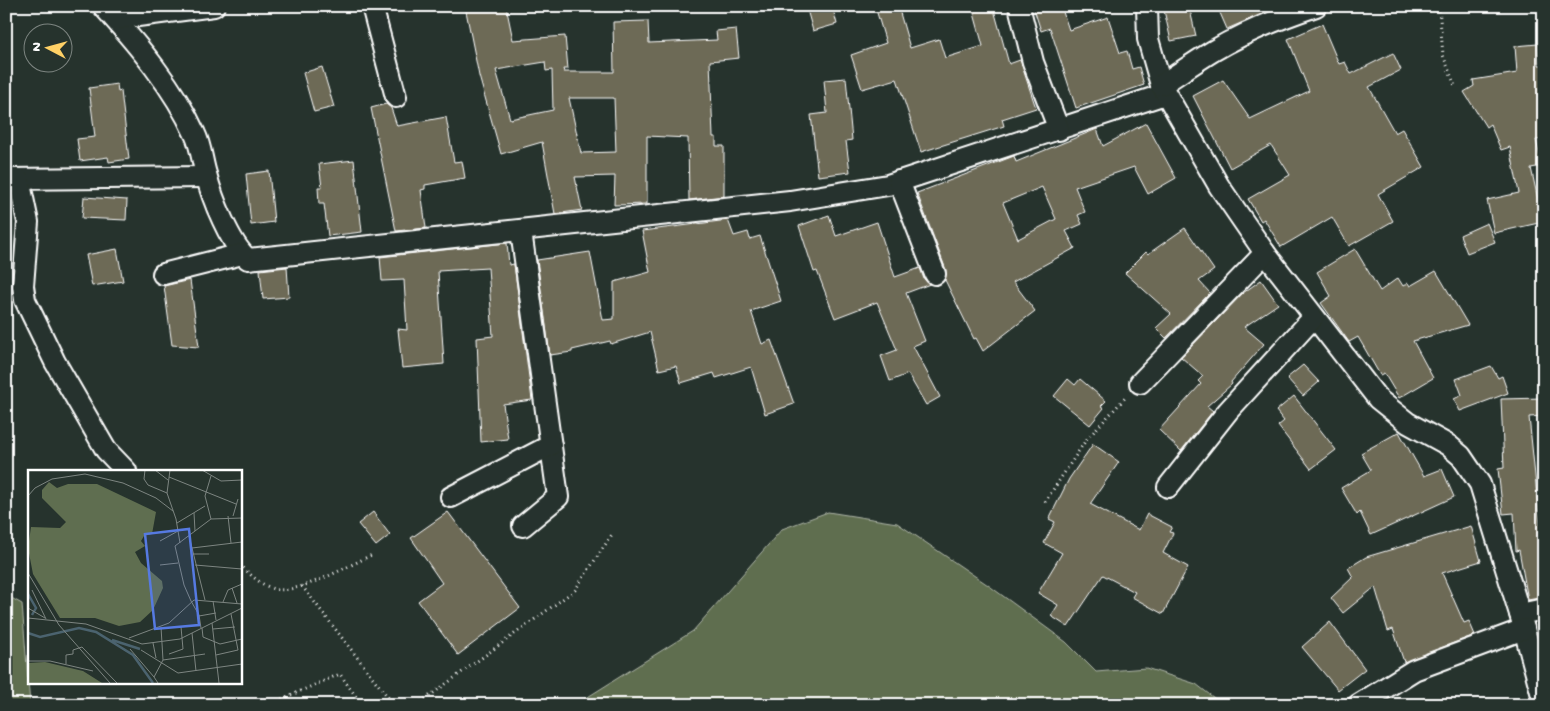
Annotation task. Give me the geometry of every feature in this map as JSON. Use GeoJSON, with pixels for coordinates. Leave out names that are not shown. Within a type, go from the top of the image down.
{"type":"FeatureCollection","features":[{"type":"Feature","properties":{"kind":"street"},"geometry":{"type":"LineString","coordinates":[[109,13],[214,6]]}},
{"type":"Feature","properties":{"kind":"street"},"geometry":{"type":"LineString","coordinates":[[372,6],[396,97]]}},
{"type":"Feature","properties":{"kind":"street"},"geometry":{"type":"LineString","coordinates":[[1019,6],[1034,62],[1059,130]]}},
{"type":"Feature","properties":{"kind":"street"},"geometry":{"type":"LineString","coordinates":[[1147,6],[1148,39],[1163,89],[1218,186],[1265,253],[1313,318],[1378,399],[1408,423],[1448,445],[1470,465],[1480,484],[1522,621],[1544,703]]}},
{"type":"Feature","properties":{"kind":"street"},"geometry":{"type":"LineString","coordinates":[[109,13],[154,67],[187,116],[196,136],[206,177],[227,229],[242,254],[248,259],[258,260],[345,247],[521,231],[790,201],[899,181],[1059,130],[1163,89],[1212,52],[1280,18],[1316,6]]}},
{"type":"Feature","properties":{"kind":"street"},"geometry":{"type":"LineString","coordinates":[[125,470],[106,450],[55,362],[25,300],[23,286],[28,222],[12,179],[206,177]]}},
{"type":"Feature","properties":{"kind":"street"},"geometry":{"type":"LineString","coordinates":[[899,181],[935,274]]}},
{"type":"Feature","properties":{"kind":"street"},"geometry":{"type":"LineString","coordinates":[[521,231],[558,497],[523,526]]}},
{"type":"Feature","properties":{"kind":"street"},"geometry":{"type":"LineString","coordinates":[[1140,383],[1265,253]]}},
{"type":"Feature","properties":{"kind":"street"},"geometry":{"type":"LineString","coordinates":[[163,274],[242,254]]}},
{"type":"Feature","properties":{"kind":"street"},"geometry":{"type":"LineString","coordinates":[[1168,487],[1228,412],[1313,318]]}},
{"type":"Feature","properties":{"kind":"street"},"geometry":{"type":"LineString","coordinates":[[451,497],[551,445]]}},
{"type":"Feature","properties":{"kind":"street"},"geometry":{"type":"LineString","coordinates":[[1358,705],[1414,670],[1522,621],[1544,609]]}},
{"type":"Feature","properties":{"kind":"path"},"geometry":{"type":"LineString","coordinates":[[1439,6],[1443,55],[1455,86]]}},
{"type":"Feature","properties":{"kind":"path"},"geometry":{"type":"LineString","coordinates":[[1045,502],[1086,440],[1140,383]]}},
{"type":"Feature","properties":{"kind":"path"},"geometry":{"type":"LineString","coordinates":[[417,705],[575,590],[614,533]]}},
{"type":"Feature","properties":{"kind":"path"},"geometry":{"type":"LineString","coordinates":[[241,565],[258,581],[272,589],[283,590],[302,586],[374,554]]}},
{"type":"Feature","properties":{"kind":"path"},"geometry":{"type":"LineString","coordinates":[[302,586],[394,705]]}},
{"type":"Feature","properties":{"kind":"path"},"geometry":{"type":"LineString","coordinates":[[268,705],[340,674],[362,705]]}},
{"type":"Feature","properties":{"kind":"path"},"geometry":{"type":"LineString","coordinates":[[1029,701],[1032,705]]}},
{"type":"Feature","properties":{"kind":"green space"},"geometry":{"type":"Polygon","coordinates":[[[828,512],[897,523],[988,585],[1066,642],[1096,672],[1146,668],[1196,684],[1223,705],[575,705],[693,631],[782,529],[828,512]]]}},
{"type":"Feature","properties":{"kind":"green space"},"geometry":{"type":"Polygon","coordinates":[[[6,595],[22,604],[30,705],[6,705],[6,595]]]}},
{"type":"Feature","properties":{"kind":"building"},"geometry":{"type":"Polygon","coordinates":[[[465,6],[506,6],[513,40],[565,36],[568,69],[563,69],[564,72],[614,72],[613,22],[648,21],[649,43],[717,40],[716,31],[736,29],[739,58],[710,61],[713,137],[716,137],[716,146],[724,146],[724,196],[689,200],[688,138],[647,136],[647,204],[614,205],[615,176],[575,177],[582,210],[555,214],[542,142],[501,154],[479,76],[465,6]],[[545,62],[496,70],[510,119],[553,110],[552,70],[546,71],[545,62]],[[569,98],[581,153],[616,152],[614,98],[569,98]]]}},
{"type":"Feature","properties":{"kind":"building"},"geometry":{"type":"Polygon","coordinates":[[[806,6],[832,6],[837,24],[813,31],[806,6]]]}},
{"type":"Feature","properties":{"kind":"building"},"geometry":{"type":"Polygon","coordinates":[[[875,6],[898,6],[910,48],[939,39],[945,58],[983,46],[972,6],[993,6],[1009,64],[1020,60],[1036,108],[1002,119],[1004,126],[921,152],[897,79],[862,89],[851,55],[886,43],[875,6]]]}},
{"type":"Feature","properties":{"kind":"building"},"geometry":{"type":"Polygon","coordinates":[[[1033,6],[1061,6],[1069,30],[1108,17],[1120,53],[1127,51],[1132,69],[1139,67],[1144,85],[1076,108],[1050,28],[1041,31],[1033,6]]]}},
{"type":"Feature","properties":{"kind":"building"},"geometry":{"type":"Polygon","coordinates":[[[1163,6],[1189,6],[1196,36],[1171,41],[1163,6]]]}},
{"type":"Feature","properties":{"kind":"building"},"geometry":{"type":"Polygon","coordinates":[[[1217,6],[1280,6],[1227,29],[1217,6]]]}},
{"type":"Feature","properties":{"kind":"building"},"geometry":{"type":"Polygon","coordinates":[[[1322,24],[1339,64],[1345,62],[1351,74],[1393,53],[1401,70],[1369,87],[1395,133],[1402,129],[1424,167],[1378,194],[1393,221],[1349,246],[1332,217],[1281,247],[1264,219],[1261,221],[1248,199],[1290,175],[1271,145],[1230,168],[1193,96],[1223,80],[1250,119],[1309,91],[1288,39],[1322,24]]]}},
{"type":"Feature","properties":{"kind":"building"},"geometry":{"type":"Polygon","coordinates":[[[1538,44],[1539,65],[1544,65],[1544,139],[1536,140],[1542,166],[1531,168],[1543,222],[1494,233],[1487,200],[1519,193],[1510,147],[1501,150],[1490,124],[1486,127],[1464,92],[1474,86],[1473,80],[1517,73],[1515,46],[1538,44]]]}},
{"type":"Feature","properties":{"kind":"building"},"geometry":{"type":"Polygon","coordinates":[[[322,67],[334,107],[314,112],[303,73],[322,67]]]}},
{"type":"Feature","properties":{"kind":"building"},"geometry":{"type":"Polygon","coordinates":[[[846,78],[852,140],[846,141],[850,172],[818,176],[811,115],[827,113],[824,80],[846,78]]]}},
{"type":"Feature","properties":{"kind":"building"},"geometry":{"type":"Polygon","coordinates":[[[117,84],[118,92],[121,91],[129,159],[109,162],[108,157],[80,161],[77,139],[95,137],[89,88],[117,84]]]}},
{"type":"Feature","properties":{"kind":"building"},"geometry":{"type":"Polygon","coordinates":[[[386,104],[391,108],[397,126],[446,117],[454,162],[462,161],[465,178],[425,185],[425,189],[421,190],[426,228],[396,231],[371,108],[386,104]]]}},
{"type":"Feature","properties":{"kind":"building"},"geometry":{"type":"Polygon","coordinates":[[[1146,123],[1176,178],[1148,194],[1134,167],[1075,187],[1085,212],[1078,215],[1082,224],[1066,231],[1075,248],[1013,282],[1035,311],[983,351],[976,338],[974,339],[945,280],[946,270],[917,193],[1014,156],[1016,162],[1097,129],[1103,146],[1146,123]],[[1042,187],[1003,203],[1018,239],[1056,219],[1042,187]]]}},
{"type":"Feature","properties":{"kind":"building"},"geometry":{"type":"Polygon","coordinates":[[[354,160],[362,232],[328,236],[324,204],[319,204],[318,187],[322,187],[319,164],[354,160]]]}},
{"type":"Feature","properties":{"kind":"building"},"geometry":{"type":"Polygon","coordinates":[[[269,171],[274,222],[251,225],[246,174],[269,171]]]}},
{"type":"Feature","properties":{"kind":"building"},"geometry":{"type":"Polygon","coordinates":[[[84,197],[127,200],[126,220],[82,218],[84,197]]]}},
{"type":"Feature","properties":{"kind":"building"},"geometry":{"type":"Polygon","coordinates":[[[829,215],[836,236],[877,222],[895,277],[920,268],[924,279],[930,284],[906,293],[925,341],[913,346],[940,397],[926,405],[908,374],[890,381],[881,356],[897,350],[877,302],[835,318],[817,271],[814,272],[799,226],[829,215]]]}},
{"type":"Feature","properties":{"kind":"building"},"geometry":{"type":"Polygon","coordinates":[[[728,220],[734,236],[748,232],[750,239],[760,236],[781,301],[751,311],[762,344],[771,340],[794,404],[765,414],[751,367],[716,378],[714,373],[681,383],[676,366],[659,370],[650,332],[611,344],[610,341],[572,350],[572,352],[550,355],[537,260],[590,252],[603,320],[614,319],[614,282],[650,272],[642,231],[728,220]]]}},
{"type":"Feature","properties":{"kind":"building"},"geometry":{"type":"Polygon","coordinates":[[[1487,223],[1495,242],[1467,253],[1460,235],[1487,223]]]}},
{"type":"Feature","properties":{"kind":"building"},"geometry":{"type":"Polygon","coordinates":[[[1185,228],[1214,270],[1199,281],[1210,293],[1166,338],[1156,328],[1171,314],[1125,273],[1146,252],[1148,254],[1185,228]]]}},
{"type":"Feature","properties":{"kind":"building"},"geometry":{"type":"Polygon","coordinates":[[[507,243],[509,265],[514,264],[532,400],[503,404],[508,439],[481,442],[477,338],[493,336],[488,268],[438,271],[444,364],[402,368],[398,329],[407,330],[404,280],[382,281],[380,257],[507,243]]]}},
{"type":"Feature","properties":{"kind":"building"},"geometry":{"type":"Polygon","coordinates":[[[117,249],[123,281],[92,286],[86,255],[117,249]]]}},
{"type":"Feature","properties":{"kind":"building"},"geometry":{"type":"Polygon","coordinates":[[[1355,249],[1380,291],[1398,278],[1403,286],[1408,283],[1410,286],[1436,271],[1468,325],[1413,341],[1433,378],[1399,398],[1384,373],[1380,375],[1358,337],[1349,342],[1321,303],[1331,296],[1317,272],[1355,249]]]}},
{"type":"Feature","properties":{"kind":"building"},"geometry":{"type":"Polygon","coordinates":[[[287,267],[289,297],[263,299],[260,270],[287,267]]]}},
{"type":"Feature","properties":{"kind":"building"},"geometry":{"type":"Polygon","coordinates":[[[190,280],[199,347],[172,345],[164,286],[190,280]]]}},
{"type":"Feature","properties":{"kind":"building"},"geometry":{"type":"Polygon","coordinates":[[[1261,280],[1278,304],[1244,327],[1264,344],[1231,382],[1232,384],[1207,406],[1213,411],[1181,451],[1159,430],[1201,384],[1198,381],[1203,376],[1181,357],[1243,293],[1261,280]]]}},
{"type":"Feature","properties":{"kind":"building"},"geometry":{"type":"Polygon","coordinates":[[[1303,365],[1319,382],[1303,396],[1287,378],[1303,365]]]}},
{"type":"Feature","properties":{"kind":"building"},"geometry":{"type":"Polygon","coordinates":[[[1491,366],[1498,378],[1502,376],[1508,393],[1460,411],[1454,399],[1462,395],[1456,379],[1491,366]]]}},
{"type":"Feature","properties":{"kind":"building"},"geometry":{"type":"Polygon","coordinates":[[[1068,379],[1075,385],[1080,379],[1106,401],[1101,406],[1104,408],[1090,425],[1054,396],[1068,379]]]}},
{"type":"Feature","properties":{"kind":"building"},"geometry":{"type":"Polygon","coordinates":[[[1294,396],[1336,450],[1311,469],[1278,426],[1284,421],[1276,411],[1294,396]]]}},
{"type":"Feature","properties":{"kind":"building"},"geometry":{"type":"Polygon","coordinates":[[[1544,398],[1544,416],[1529,417],[1540,525],[1544,524],[1544,597],[1528,600],[1519,550],[1516,551],[1514,513],[1503,514],[1498,469],[1504,468],[1501,399],[1544,398]]]}},
{"type":"Feature","properties":{"kind":"building"},"geometry":{"type":"Polygon","coordinates":[[[1399,432],[1424,476],[1442,469],[1454,497],[1371,535],[1360,512],[1357,515],[1341,488],[1371,470],[1361,453],[1399,432]]]}},
{"type":"Feature","properties":{"kind":"building"},"geometry":{"type":"Polygon","coordinates":[[[1093,444],[1119,462],[1090,504],[1139,530],[1147,514],[1172,527],[1169,532],[1173,533],[1163,553],[1188,567],[1163,614],[1132,597],[1135,592],[1103,575],[1068,627],[1051,616],[1058,605],[1038,593],[1062,553],[1044,543],[1055,522],[1049,519],[1069,479],[1093,444]]]}},
{"type":"Feature","properties":{"kind":"building"},"geometry":{"type":"Polygon","coordinates":[[[373,512],[390,535],[376,546],[358,524],[373,512]]]}},
{"type":"Feature","properties":{"kind":"building"},"geometry":{"type":"Polygon","coordinates":[[[448,512],[520,608],[458,655],[418,601],[442,583],[411,538],[448,512]]]}},
{"type":"Feature","properties":{"kind":"building"},"geometry":{"type":"Polygon","coordinates":[[[1471,526],[1481,561],[1442,573],[1464,623],[1469,621],[1475,635],[1404,662],[1393,629],[1388,631],[1375,587],[1343,613],[1331,598],[1353,577],[1348,568],[1366,557],[1471,526]]]}},
{"type":"Feature","properties":{"kind":"building"},"geometry":{"type":"Polygon","coordinates":[[[1330,622],[1365,669],[1338,690],[1302,647],[1330,622]]]}}]}
